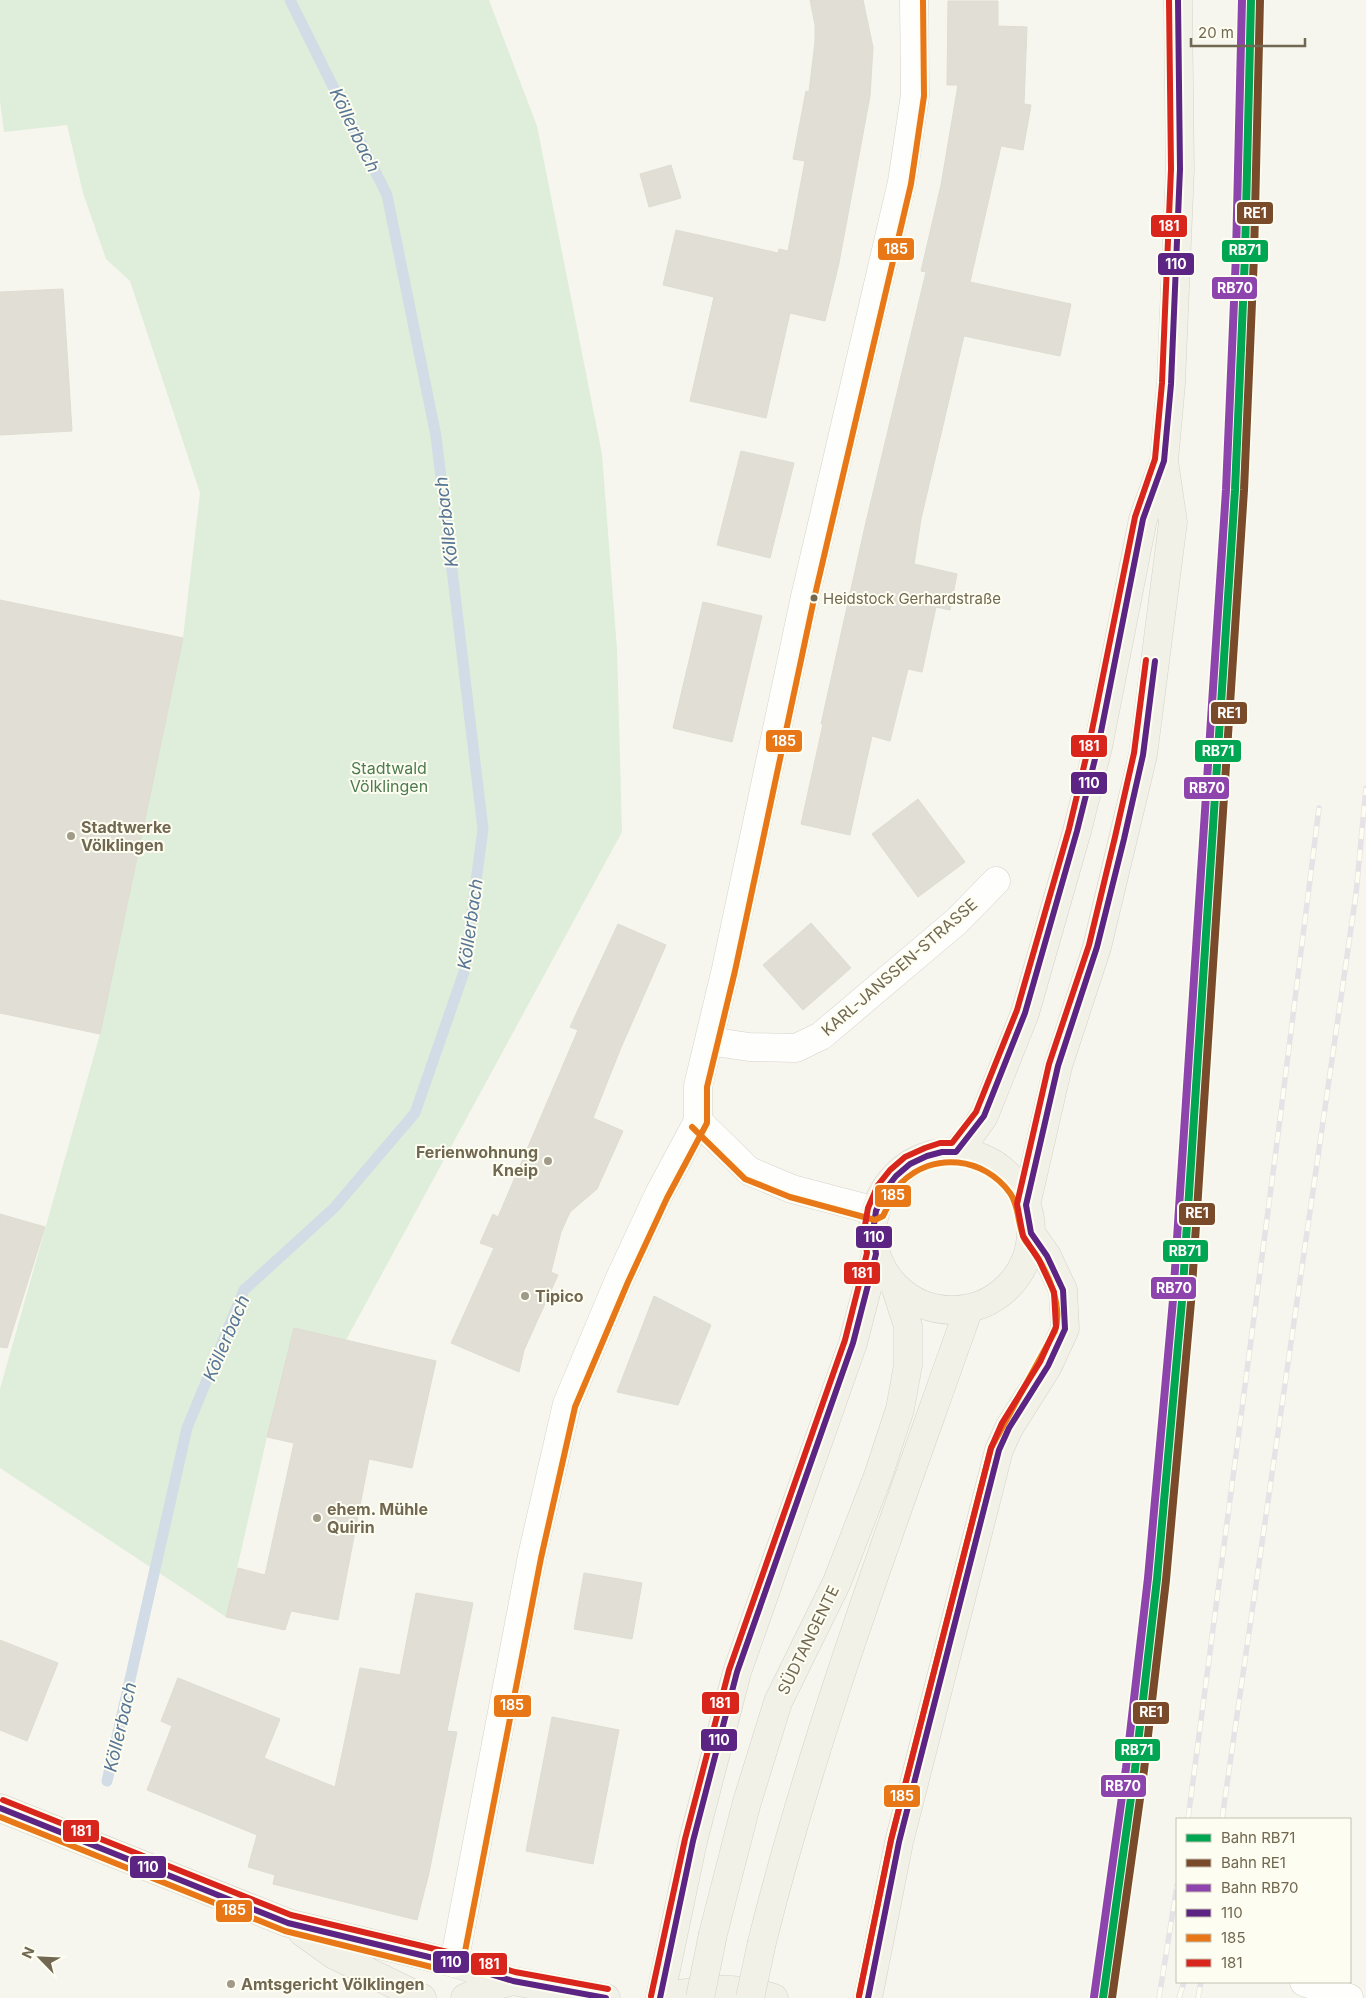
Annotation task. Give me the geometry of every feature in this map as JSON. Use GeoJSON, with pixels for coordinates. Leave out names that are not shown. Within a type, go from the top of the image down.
{"type":"FeatureCollection","features":[{"type":"Feature","properties":{"kind":"main road"},"geometry":{"type":"LineString","coordinates":[[1026,1205],[1058,1066],[1097,947],[1143,756],[1173,522],[1164,460],[1171,384],[1180,169],[1178,0]]}},
{"type":"Feature","properties":{"kind":"main road"},"geometry":{"type":"LineString","coordinates":[[956,1152],[984,1116],[1025,1013],[1077,831],[1098,747],[1143,519],[1164,460]]}},
{"type":"Feature","properties":{"kind":"main road"},"geometry":{"type":"LineString","coordinates":[[942,1152],[956,1152],[978,1157],[993,1164],[1007,1175],[1026,1205],[1031,1233],[1026,1261],[1014,1280],[994,1298],[969,1308],[953,1310],[929,1307],[907,1297],[884,1272],[876,1254],[873,1231],[876,1211],[885,1190],[896,1176],[910,1164],[927,1156],[942,1152]]}},
{"type":"Feature","properties":{"kind":"main road"},"geometry":{"type":"LineString","coordinates":[[868,1998],[899,1842],[999,1450],[1009,1428],[1048,1366],[1065,1328],[1063,1290],[1047,1256],[1031,1233]]}},
{"type":"Feature","properties":{"kind":"main road"},"geometry":{"type":"LineString","coordinates":[[774,1998],[740,1990],[725,1989],[698,1990],[661,1998],[693,1841],[737,1672],[854,1343],[876,1254]]}},
{"type":"Feature","properties":{"kind":"main road","name":"SÜDTANGENTE"},"geometry":{"type":"LineString","coordinates":[[700,1998],[713,1934],[748,1802],[778,1702],[837,1582],[878,1476],[900,1409],[908,1364],[908,1326],[895,1286]]}},
{"type":"Feature","properties":{"kind":"main road"},"geometry":{"type":"LineString","coordinates":[[750,1998],[781,1865],[817,1745],[969,1308]]}},
{"type":"Feature","properties":{"kind":"main road"},"geometry":{"type":"LineString","coordinates":[[0,1808],[288,1923],[454,1963],[512,1981],[606,1998]]}},
{"type":"Feature","properties":{"kind":"main road"},"geometry":{"type":"LineString","coordinates":[[288,1923],[334,1955],[422,1998]]}},
{"type":"Feature","properties":{"kind":"main road"},"geometry":{"type":"LineString","coordinates":[[465,1998],[484,1989],[512,1981]]}},
{"type":"Feature","properties":{"kind":"street"},"geometry":{"type":"LineString","coordinates":[[454,1963],[532,1556],[566,1404],[620,1278],[659,1194],[698,1121],[698,1086],[726,969],[805,597],[902,182],[915,95],[914,0]]}},
{"type":"Feature","properties":{"kind":"street","name":"KARL-JANSSEN-STRASSE"},"geometry":{"type":"LineString","coordinates":[[709,1041],[749,1047],[796,1048],[821,1036],[957,921],[996,881]]}},
{"type":"Feature","properties":{"kind":"street"},"geometry":{"type":"LineString","coordinates":[[698,1121],[749,1171],[792,1189],[876,1211]]}},
{"type":"Feature","properties":{"kind":"street"},"geometry":{"type":"LineString","coordinates":[[1304,1983],[1304,1998]]}},
{"type":"Feature","properties":{"kind":"street"},"geometry":{"type":"LineString","coordinates":[[1307,1983],[1349,1998]]}},
{"type":"Feature","properties":{"kind":"green space","name":"Stadtwald Völklingen"},"geometry":{"type":"Polygon","coordinates":[[[0,0],[489,0],[537,126],[602,454],[617,649],[622,832],[346,1340],[294,1328],[226,1617],[0,1468],[0,1389],[100,1034],[183,638],[200,493],[130,281],[106,259],[83,193],[67,125],[4,132],[0,101],[0,0]]]}},
{"type":"Feature","properties":{"kind":"building"},"geometry":{"type":"Polygon","coordinates":[[[810,0],[863,0],[873,47],[870,96],[839,263],[825,321],[790,313],[766,418],[690,401],[714,297],[663,285],[676,230],[778,253],[779,249],[788,251],[805,161],[793,159],[806,91],[809,92],[815,42],[815,25],[810,0]]]}},
{"type":"Feature","properties":{"kind":"building"},"geometry":{"type":"Polygon","coordinates":[[[948,1],[998,1],[998,26],[1027,27],[1024,104],[1031,105],[1023,150],[1001,146],[970,282],[1071,304],[1060,356],[964,336],[921,519],[914,564],[957,574],[950,610],[936,607],[922,672],[908,669],[890,741],[872,736],[850,835],[801,824],[865,526],[926,272],[921,271],[941,185],[958,85],[947,85],[948,1]]]}},
{"type":"Feature","properties":{"kind":"building"},"geometry":{"type":"Polygon","coordinates":[[[671,165],[681,198],[649,207],[640,174],[671,165]]]}},
{"type":"Feature","properties":{"kind":"building"},"geometry":{"type":"Polygon","coordinates":[[[63,289],[72,431],[0,435],[0,292],[63,289]]]}},
{"type":"Feature","properties":{"kind":"building"},"geometry":{"type":"Polygon","coordinates":[[[741,451],[794,463],[770,558],[717,545],[741,451]]]}},
{"type":"Feature","properties":{"kind":"building"},"geometry":{"type":"Polygon","coordinates":[[[0,600],[183,638],[100,1034],[0,1013],[0,600]]]}},
{"type":"Feature","properties":{"kind":"building"},"geometry":{"type":"Polygon","coordinates":[[[703,602],[762,616],[732,742],[673,728],[703,602]]]}},
{"type":"Feature","properties":{"kind":"building"},"geometry":{"type":"Polygon","coordinates":[[[918,799],[965,862],[918,897],[872,834],[918,799]]]}},
{"type":"Feature","properties":{"kind":"building"},"geometry":{"type":"Polygon","coordinates":[[[811,923],[851,968],[803,1010],[763,965],[811,923]]]}},
{"type":"Feature","properties":{"kind":"building"},"geometry":{"type":"Polygon","coordinates":[[[618,924],[666,945],[620,1050],[593,1118],[623,1131],[597,1189],[570,1212],[561,1232],[551,1272],[558,1275],[524,1350],[519,1372],[451,1343],[494,1248],[480,1243],[493,1214],[498,1217],[578,1030],[570,1027],[618,924]]]}},
{"type":"Feature","properties":{"kind":"building"},"geometry":{"type":"Polygon","coordinates":[[[0,1214],[45,1227],[7,1348],[0,1347],[0,1214]]]}},
{"type":"Feature","properties":{"kind":"building"},"geometry":{"type":"Polygon","coordinates":[[[654,1296],[711,1325],[678,1405],[617,1392],[654,1296]]]}},
{"type":"Feature","properties":{"kind":"building","name":"ehem. Mühle Quirin"},"geometry":{"type":"Polygon","coordinates":[[[294,1328],[436,1361],[412,1468],[369,1459],[338,1620],[291,1611],[285,1630],[226,1617],[238,1568],[265,1575],[294,1443],[267,1437],[294,1328]]]}},
{"type":"Feature","properties":{"kind":"building"},"geometry":{"type":"Polygon","coordinates":[[[584,1573],[642,1583],[632,1639],[574,1629],[584,1573]]]}},
{"type":"Feature","properties":{"kind":"building"},"geometry":{"type":"Polygon","coordinates":[[[416,1593],[473,1603],[447,1731],[457,1732],[429,1873],[417,1920],[273,1884],[275,1875],[248,1867],[257,1835],[147,1790],[172,1726],[161,1721],[178,1678],[280,1719],[264,1758],[335,1787],[360,1668],[400,1675],[416,1593]]]}},
{"type":"Feature","properties":{"kind":"building"},"geometry":{"type":"Polygon","coordinates":[[[0,1640],[58,1663],[27,1741],[0,1730],[0,1640]]]}},
{"type":"Feature","properties":{"kind":"building"},"geometry":{"type":"Polygon","coordinates":[[[552,1717],[619,1730],[593,1864],[526,1851],[552,1717]]]}},
{"type":"Feature","properties":{"kind":"waterway","name":"Köllerbach"},"geometry":{"type":"LineString","coordinates":[[107,1781],[187,1428],[244,1290],[334,1208],[415,1113],[464,972],[483,829],[436,436],[387,195],[290,0]]}},
{"type":"Feature","properties":{"kind":"railway"},"geometry":{"type":"LineString","coordinates":[[1222,1818],[1356,894],[1366,788]]}},
{"type":"Feature","properties":{"kind":"railway"},"geometry":{"type":"LineString","coordinates":[[1188,1818],[1319,808]]}},
{"type":"Feature","properties":{"kind":"railway"},"geometry":{"type":"LineString","coordinates":[[1159,1998],[1176,1892]]}},
{"type":"Feature","properties":{"kind":"railway"},"geometry":{"type":"LineString","coordinates":[[1179,1998],[1184,1983]]}},
{"type":"Feature","properties":{"kind":"railway"},"geometry":{"type":"LineString","coordinates":[[1198,1998],[1201,1983]]}},
{"type":"Feature","properties":{"kind":"rail line","name":"RB70"},"geometry":{"type":"LineString","coordinates":[[1094,1997],[1126,1768],[1148,1578],[1173,1300],[1226,490],[1236,255],[1242,0]]}},
{"type":"Feature","properties":{"kind":"rail line","name":"RB71"},"geometry":{"type":"LineString","coordinates":[[1103,1998],[1135,1769],[1157,1579],[1182,1301],[1235,490],[1245,255],[1251,0]]}},
{"type":"Feature","properties":{"kind":"rail line","name":"RE1"},"geometry":{"type":"LineString","coordinates":[[1112,1998],[1144,1770],[1166,1580],[1191,1302],[1244,490],[1254,255],[1260,0]]}},
{"type":"Feature","properties":{"kind":"transit line","name":"185"},"geometry":{"type":"LineString","coordinates":[[0,1817],[285,1931],[452,1972],[462,1967],[541,1558],[575,1407],[628,1282],[667,1198],[707,1123],[707,1087],[735,971],[814,599],[911,184],[924,96],[923,0]]}},
{"type":"Feature","properties":{"kind":"transit line","name":"181"},"geometry":{"type":"LineString","coordinates":[[651,1996],[685,1839],[729,1670],[845,1340],[867,1253],[864,1231],[868,1208],[878,1185],[890,1170],[905,1157],[925,1148],[940,1143],[952,1143],[976,1112],[1017,1010],[1069,829],[1089,745],[1135,517],[1155,459],[1162,383],[1171,169],[1169,0]]}},
{"type":"Feature","properties":{"kind":"transit line","name":"110"},"geometry":{"type":"LineString","coordinates":[[660,1998],[693,1841],[737,1672],[853,1343],[876,1254],[873,1231],[876,1211],[885,1190],[896,1176],[910,1164],[927,1156],[942,1152],[956,1152],[984,1116],[1025,1013],[1077,831],[1098,747],[1143,519],[1164,461],[1171,384],[1180,169],[1178,0]]}},
{"type":"Feature","properties":{"kind":"transit line","name":"181"},"geometry":{"type":"LineString","coordinates":[[859,1996],[891,1840],[991,1448],[1002,1423],[1040,1362],[1056,1327],[1054,1292],[1039,1260],[1023,1236],[1017,1204],[1049,1064],[1089,945],[1115,837],[1134,753],[1146,660]]}},
{"type":"Feature","properties":{"kind":"transit line","name":"110"},"geometry":{"type":"LineString","coordinates":[[868,1998],[899,1842],[999,1450],[1009,1428],[1048,1366],[1065,1329],[1063,1290],[1047,1256],[1031,1233],[1026,1205],[1058,1066],[1097,947],[1124,839],[1143,755],[1155,661]]}},
{"type":"Feature","properties":{"kind":"transit line","name":"185"},"geometry":{"type":"LineString","coordinates":[[692,1127],[745,1179],[790,1197],[875,1220],[883,1216],[901,1183],[914,1173],[928,1166],[958,1162],[986,1172],[999,1181],[1013,1198],[1022,1234],[1046,1272],[1056,1302],[1057,1322],[1055,1331],[991,1448],[891,1840],[859,1996]]}},
{"type":"Feature","properties":{"kind":"transit line","name":"181"},"geometry":{"type":"LineString","coordinates":[[3,1800],[291,1915],[456,1954],[515,1972],[608,1989]]}},
{"type":"Feature","properties":{"kind":"transit line","name":"110"},"geometry":{"type":"LineString","coordinates":[[0,1808],[288,1923],[454,1963],[513,1981],[606,1998]]}},
{"type":"Feature","properties":{"kind":"place","name":"Heidstock Gerhardstraße"},"geometry":{"type":"Point","coordinates":[814,598]}},
{"type":"Feature","properties":{"kind":"place","name":"Stadtwerke Völklingen"},"geometry":{"type":"Point","coordinates":[71,836]}},
{"type":"Feature","properties":{"kind":"place","name":"Ferienwohnung Kneip"},"geometry":{"type":"Point","coordinates":[548,1161]}},
{"type":"Feature","properties":{"kind":"place","name":"Tipico"},"geometry":{"type":"Point","coordinates":[525,1296]}},
{"type":"Feature","properties":{"kind":"place","name":"ehem. Mühle Quirin"},"geometry":{"type":"Point","coordinates":[317,1518]}},
{"type":"Feature","properties":{"kind":"place","name":"Amtsgericht Völklingen"},"geometry":{"type":"Point","coordinates":[231,1984]}}]}
